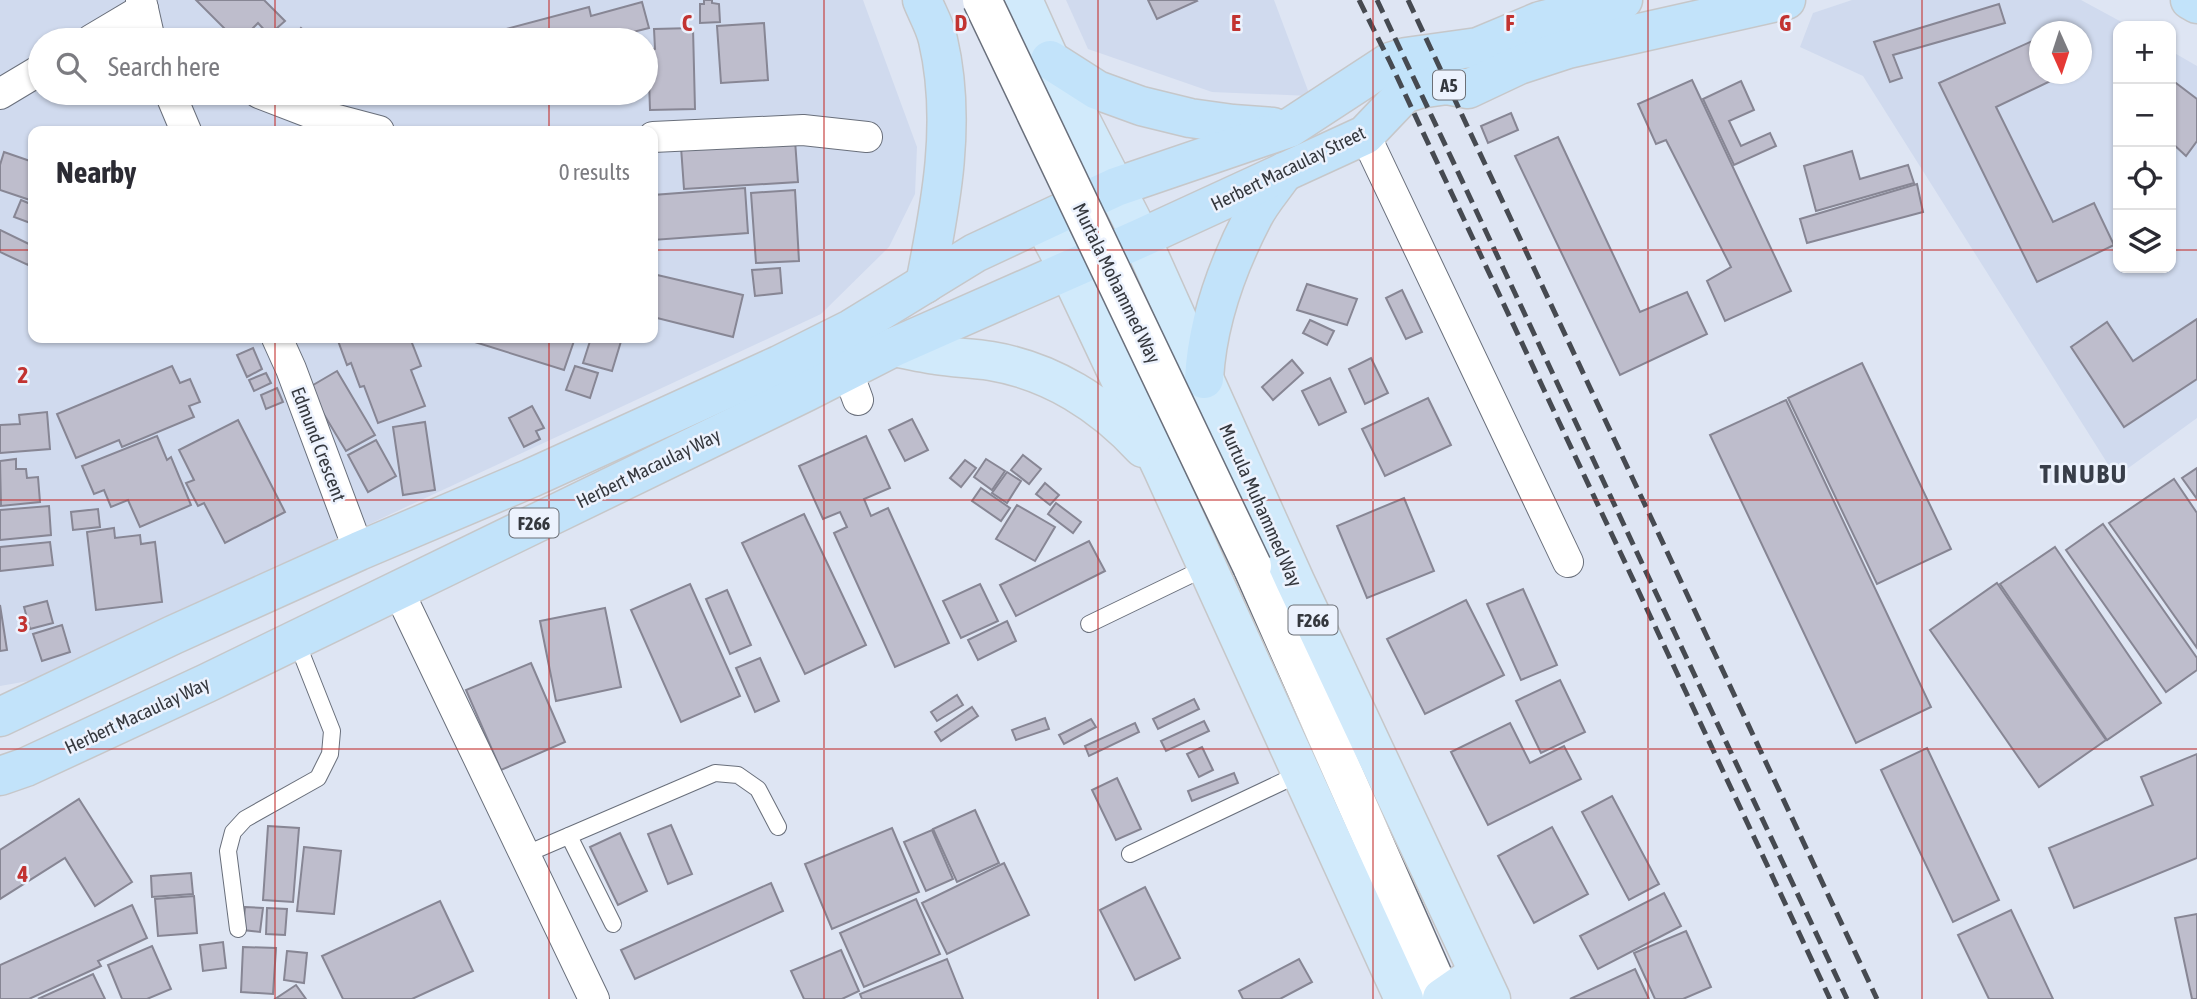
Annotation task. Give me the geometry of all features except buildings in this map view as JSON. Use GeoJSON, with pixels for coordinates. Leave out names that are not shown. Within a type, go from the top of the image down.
{"type":"FeatureCollection","features":[{"type":"Feature","properties":{"kind":"highway"},"geometry":{"type":"LineString","coordinates":[[922,0],[938,38],[947,106],[940,205],[925,284]]}},
{"type":"Feature","properties":{"kind":"highway","name":"Herbert Macaulay Street"},"geometry":{"type":"LineString","coordinates":[[1042,222],[1116,187],[1289,128],[1390,62],[1415,55],[1478,47],[1540,21],[1623,0]]}},
{"type":"Feature","properties":{"kind":"highway","name":"Herbert Macaulay Street"},"geometry":{"type":"LineString","coordinates":[[1068,269],[1365,135],[1404,93],[1447,85],[1468,89],[1519,65],[1567,49],[1786,0]]}},
{"type":"Feature","properties":{"kind":"highway"},"geometry":{"type":"LineString","coordinates":[[2190,0],[2197,4]]}},
{"type":"Feature","properties":{"kind":"highway"},"geometry":{"type":"LineString","coordinates":[[1050,60],[1097,90],[1141,106],[1190,118],[1289,128]]}},
{"type":"Feature","properties":{"kind":"highway"},"geometry":{"type":"LineString","coordinates":[[1204,379],[1206,349],[1214,312],[1254,216],[1284,172]]}},
{"type":"Feature","properties":{"kind":"highway","name":"Herbert Macaulay Way"},"geometry":{"type":"LineString","coordinates":[[0,717],[173,635],[359,551],[531,478],[779,365],[851,330],[975,253],[1042,222]]}},
{"type":"Feature","properties":{"kind":"highway","name":"Herbert Macaulay Way"},"geometry":{"type":"LineString","coordinates":[[0,776],[26,767],[296,640],[806,392],[853,385],[894,347],[1068,269]]}},
{"type":"Feature","properties":{"kind":"main road","name":"Murtala Mohammed Way"},"geometry":{"type":"LineString","coordinates":[[982,0],[1252,565]]}},
{"type":"Feature","properties":{"kind":"main road","name":"Murtula Muhammed Way"},"geometry":{"type":"LineString","coordinates":[[1023,0],[1050,60],[1141,238],[1300,593],[1485,986]]}},
{"type":"Feature","properties":{"kind":"main road"},"geometry":{"type":"LineString","coordinates":[[1042,222],[1068,269],[1163,470],[1404,999]]}},
{"type":"Feature","properties":{"kind":"main road"},"geometry":{"type":"LineString","coordinates":[[894,347],[937,356],[992,361],[1036,373],[1079,393],[1122,425],[1163,470]]}},
{"type":"Feature","properties":{"kind":"main road","name":"Murtula Muhammed Way"},"geometry":{"type":"LineString","coordinates":[[1252,565],[1443,999]]}},
{"type":"Feature","properties":{"kind":"main road"},"geometry":{"type":"LineString","coordinates":[[1443,999],[1485,986]]}},
{"type":"Feature","properties":{"kind":"street"},"geometry":{"type":"LineString","coordinates":[[108,28],[142,5],[147,28]]}},
{"type":"Feature","properties":{"kind":"street"},"geometry":{"type":"LineString","coordinates":[[0,94],[28,77]]}},
{"type":"Feature","properties":{"kind":"street"},"geometry":{"type":"LineString","coordinates":[[175,105],[184,126]]}},
{"type":"Feature","properties":{"kind":"street"},"geometry":{"type":"LineString","coordinates":[[290,105],[360,126]]}},
{"type":"Feature","properties":{"kind":"street"},"geometry":{"type":"LineString","coordinates":[[658,137],[803,130],[867,137]]}},
{"type":"Feature","properties":{"kind":"street"},"geometry":{"type":"LineString","coordinates":[[1365,135],[1568,562]]}},
{"type":"Feature","properties":{"kind":"street","name":"Edmund Crescent"},"geometry":{"type":"LineString","coordinates":[[279,343],[359,551]]}},
{"type":"Feature","properties":{"kind":"street"},"geometry":{"type":"LineString","coordinates":[[398,590],[594,999]]}},
{"type":"Feature","properties":{"kind":"lane"},"geometry":{"type":"LineString","coordinates":[[1089,624],[1207,567]]}},
{"type":"Feature","properties":{"kind":"lane"},"geometry":{"type":"LineString","coordinates":[[238,929],[229,851],[233,832],[245,819],[318,778],[330,754],[332,731],[296,640]]}},
{"type":"Feature","properties":{"kind":"lane"},"geometry":{"type":"LineString","coordinates":[[524,855],[715,773],[738,775],[758,789],[778,827]]}},
{"type":"Feature","properties":{"kind":"lane"},"geometry":{"type":"LineString","coordinates":[[1130,854],[1301,773]]}},
{"type":"Feature","properties":{"kind":"lane"},"geometry":{"type":"LineString","coordinates":[[569,836],[613,924]]}},
{"type":"Feature","properties":{"kind":"shaded area"},"geometry":{"type":"Polygon","coordinates":[[[0,0],[863,0],[917,147],[915,194],[889,247],[821,314],[34,680],[0,686],[0,0]]]}},
{"type":"Feature","properties":{"kind":"shaded area"},"geometry":{"type":"Polygon","coordinates":[[[1066,0],[1274,0],[1310,96],[1212,92],[1088,49],[1066,0]]]}},
{"type":"Feature","properties":{"kind":"shaded area"},"geometry":{"type":"Polygon","coordinates":[[[1852,0],[2081,0],[2120,21],[2113,21],[2113,273],[2176,273],[2176,54],[2197,66],[2197,418],[2116,477],[1863,76],[1800,47],[1813,13],[1852,0]]]}},
{"type":"Feature","properties":{"kind":"railway"},"geometry":{"type":"LineString","coordinates":[[1359,0],[1830,999]]}},
{"type":"Feature","properties":{"kind":"railway"},"geometry":{"type":"LineString","coordinates":[[1377,0],[1847,999]]}},
{"type":"Feature","properties":{"kind":"railway"},"geometry":{"type":"LineString","coordinates":[[1408,0],[1877,999]]}},
{"type":"Feature","properties":{"kind":"district","name":"TINUBU"},"geometry":{"type":"Point","coordinates":[2084,474]}}]}
